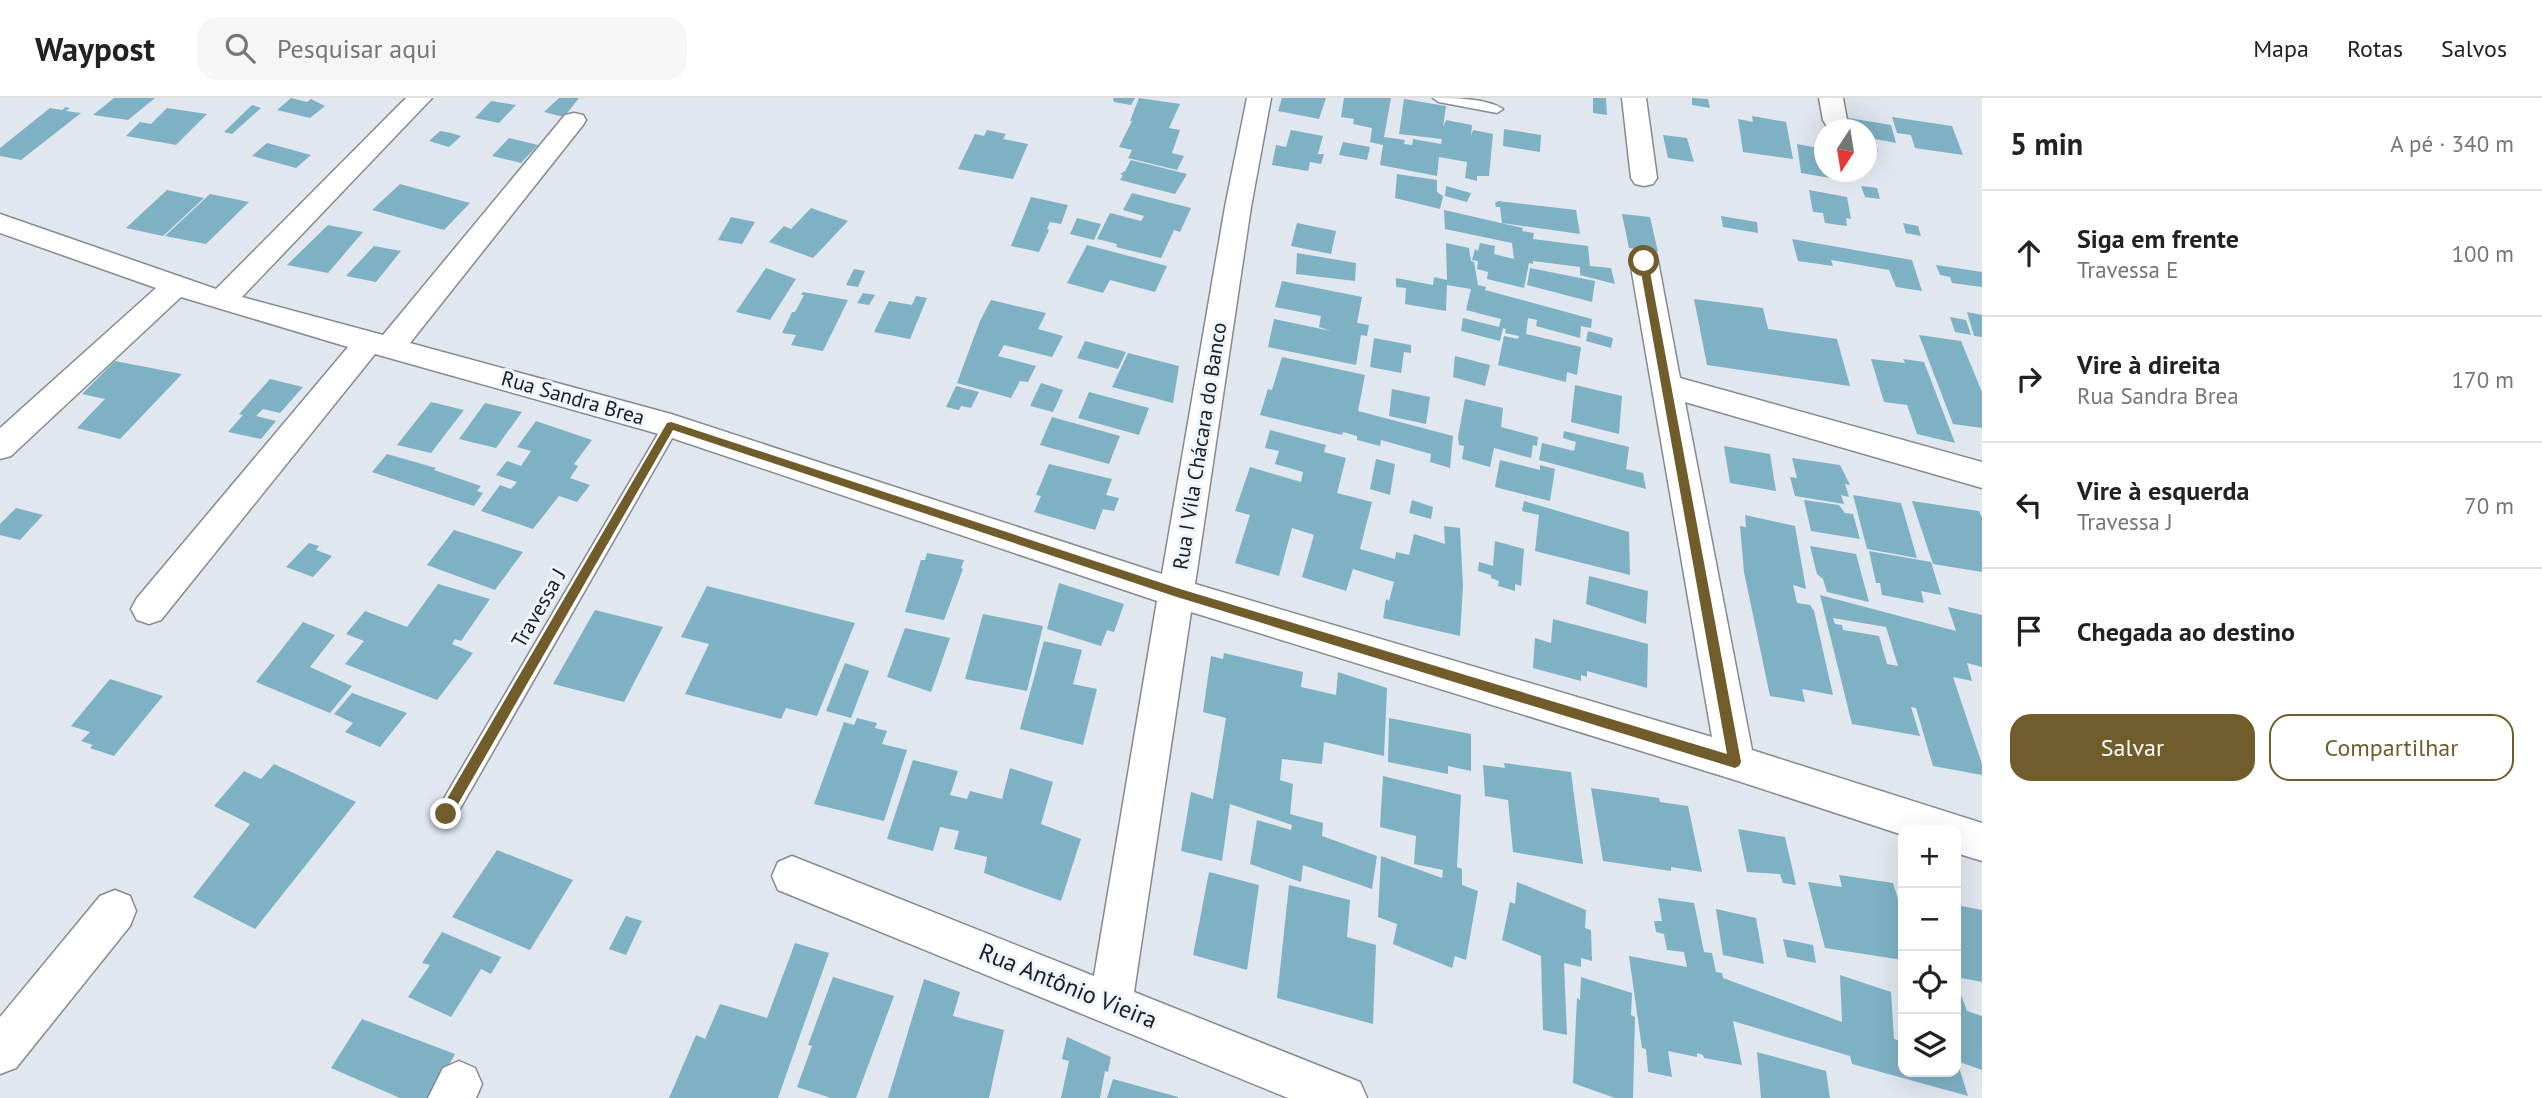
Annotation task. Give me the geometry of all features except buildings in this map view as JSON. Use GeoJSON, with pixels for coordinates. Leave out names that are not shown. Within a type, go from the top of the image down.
{"type":"FeatureCollection","features":[{"type":"Feature","properties":{"kind":"street"},"geometry":{"type":"LineString","coordinates":[[221,301],[420,98]]}},
{"type":"Feature","properties":{"kind":"street","name":"Rua I Vila Chácara do Banco"},"geometry":{"type":"LineString","coordinates":[[1111,1002],[1238,206],[1259,98]]}},
{"type":"Feature","properties":{"kind":"street"},"geometry":{"type":"LineString","coordinates":[[1634,98],[1643,178]]}},
{"type":"Feature","properties":{"kind":"street"},"geometry":{"type":"LineString","coordinates":[[149,608],[574,120]]}},
{"type":"Feature","properties":{"kind":"street","name":"Rua Sandra Brea"},"geometry":{"type":"LineString","coordinates":[[0,223],[221,301],[671,426],[1177,593],[1735,762],[1930,825]]}},
{"type":"Feature","properties":{"kind":"street"},"geometry":{"type":"LineString","coordinates":[[1644,261],[1735,762]]}},
{"type":"Feature","properties":{"kind":"street"},"geometry":{"type":"LineString","coordinates":[[0,447],[177,285]]}},
{"type":"Feature","properties":{"kind":"street"},"geometry":{"type":"LineString","coordinates":[[1668,386],[1982,475]]}},
{"type":"Feature","properties":{"kind":"street"},"geometry":{"type":"LineString","coordinates":[[1961,836],[1982,842]]}},
{"type":"Feature","properties":{"kind":"street","name":"Rua Antônio Vieira"},"geometry":{"type":"LineString","coordinates":[[792,876],[1111,1002],[1344,1098]]}},
{"type":"Feature","properties":{"kind":"street"},"geometry":{"type":"LineString","coordinates":[[0,1052],[115,911]]}},
{"type":"Feature","properties":{"kind":"lane"},"geometry":{"type":"LineString","coordinates":[[1439,98],[1497,109]]}},
{"type":"Feature","properties":{"kind":"lane","name":"Travessa J"},"geometry":{"type":"LineString","coordinates":[[446,814],[671,426]]}},
{"type":"Feature","properties":{"kind":"route"},"geometry":{"type":"LineString","coordinates":[[446,814],[671,426],[1177,593],[1735,762],[1644,261]]}}]}
